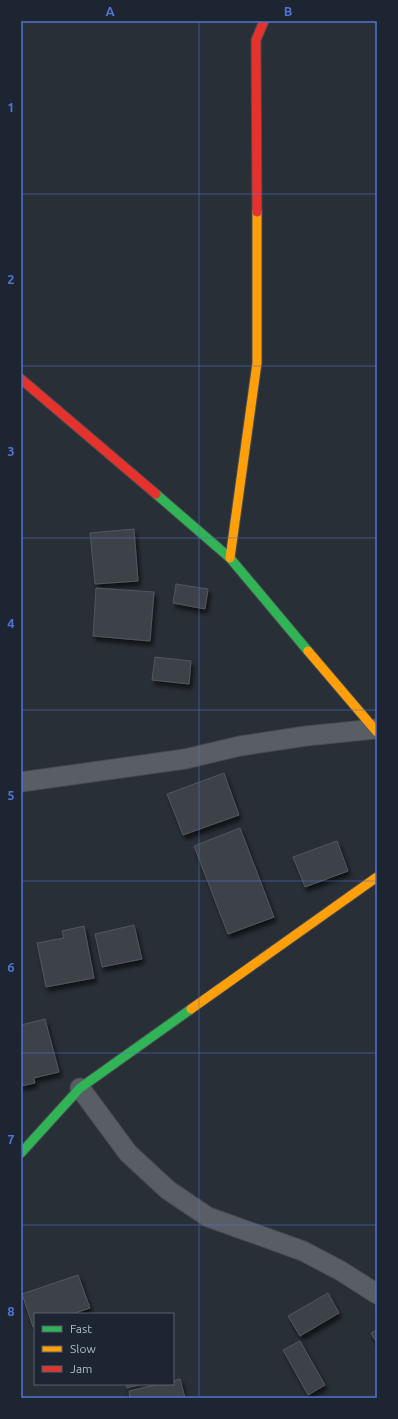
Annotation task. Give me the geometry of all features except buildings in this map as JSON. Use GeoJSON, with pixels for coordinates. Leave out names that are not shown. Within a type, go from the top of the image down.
{"type":"FeatureCollection","features":[{"type":"Feature","properties":{"kind":"street"},"geometry":{"type":"LineString","coordinates":[[230,558],[257,363],[256,40],[264,21]]}},
{"type":"Feature","properties":{"kind":"street"},"geometry":{"type":"LineString","coordinates":[[21,379],[230,558],[376,730]]}},
{"type":"Feature","properties":{"kind":"street"},"geometry":{"type":"LineString","coordinates":[[21,782],[185,759],[240,746],[376,730]]}},
{"type":"Feature","properties":{"kind":"street"},"geometry":{"type":"LineString","coordinates":[[21,1153],[80,1088],[377,877]]}},
{"type":"Feature","properties":{"kind":"street"},"geometry":{"type":"LineString","coordinates":[[80,1088],[128,1153],[168,1190],[208,1216],[303,1252],[341,1271],[377,1294]]}},
{"type":"Feature","properties":{"kind":"traffic: fast"},"geometry":{"type":"LineString","coordinates":[[156,494],[230,558],[308,651]]}},
{"type":"Feature","properties":{"kind":"traffic: fast"},"geometry":{"type":"LineString","coordinates":[[21,1153],[80,1088],[191,1009]]}},
{"type":"Feature","properties":{"kind":"traffic: slow"},"geometry":{"type":"LineString","coordinates":[[230,558],[257,363],[257,212]]}},
{"type":"Feature","properties":{"kind":"traffic: slow"},"geometry":{"type":"LineString","coordinates":[[308,651],[377,732]]}},
{"type":"Feature","properties":{"kind":"traffic: slow"},"geometry":{"type":"LineString","coordinates":[[191,1009],[377,877]]}},
{"type":"Feature","properties":{"kind":"traffic: jam"},"geometry":{"type":"LineString","coordinates":[[257,212],[256,40],[264,21]]}},
{"type":"Feature","properties":{"kind":"traffic: jam"},"geometry":{"type":"LineString","coordinates":[[21,379],[156,494]]}}]}
